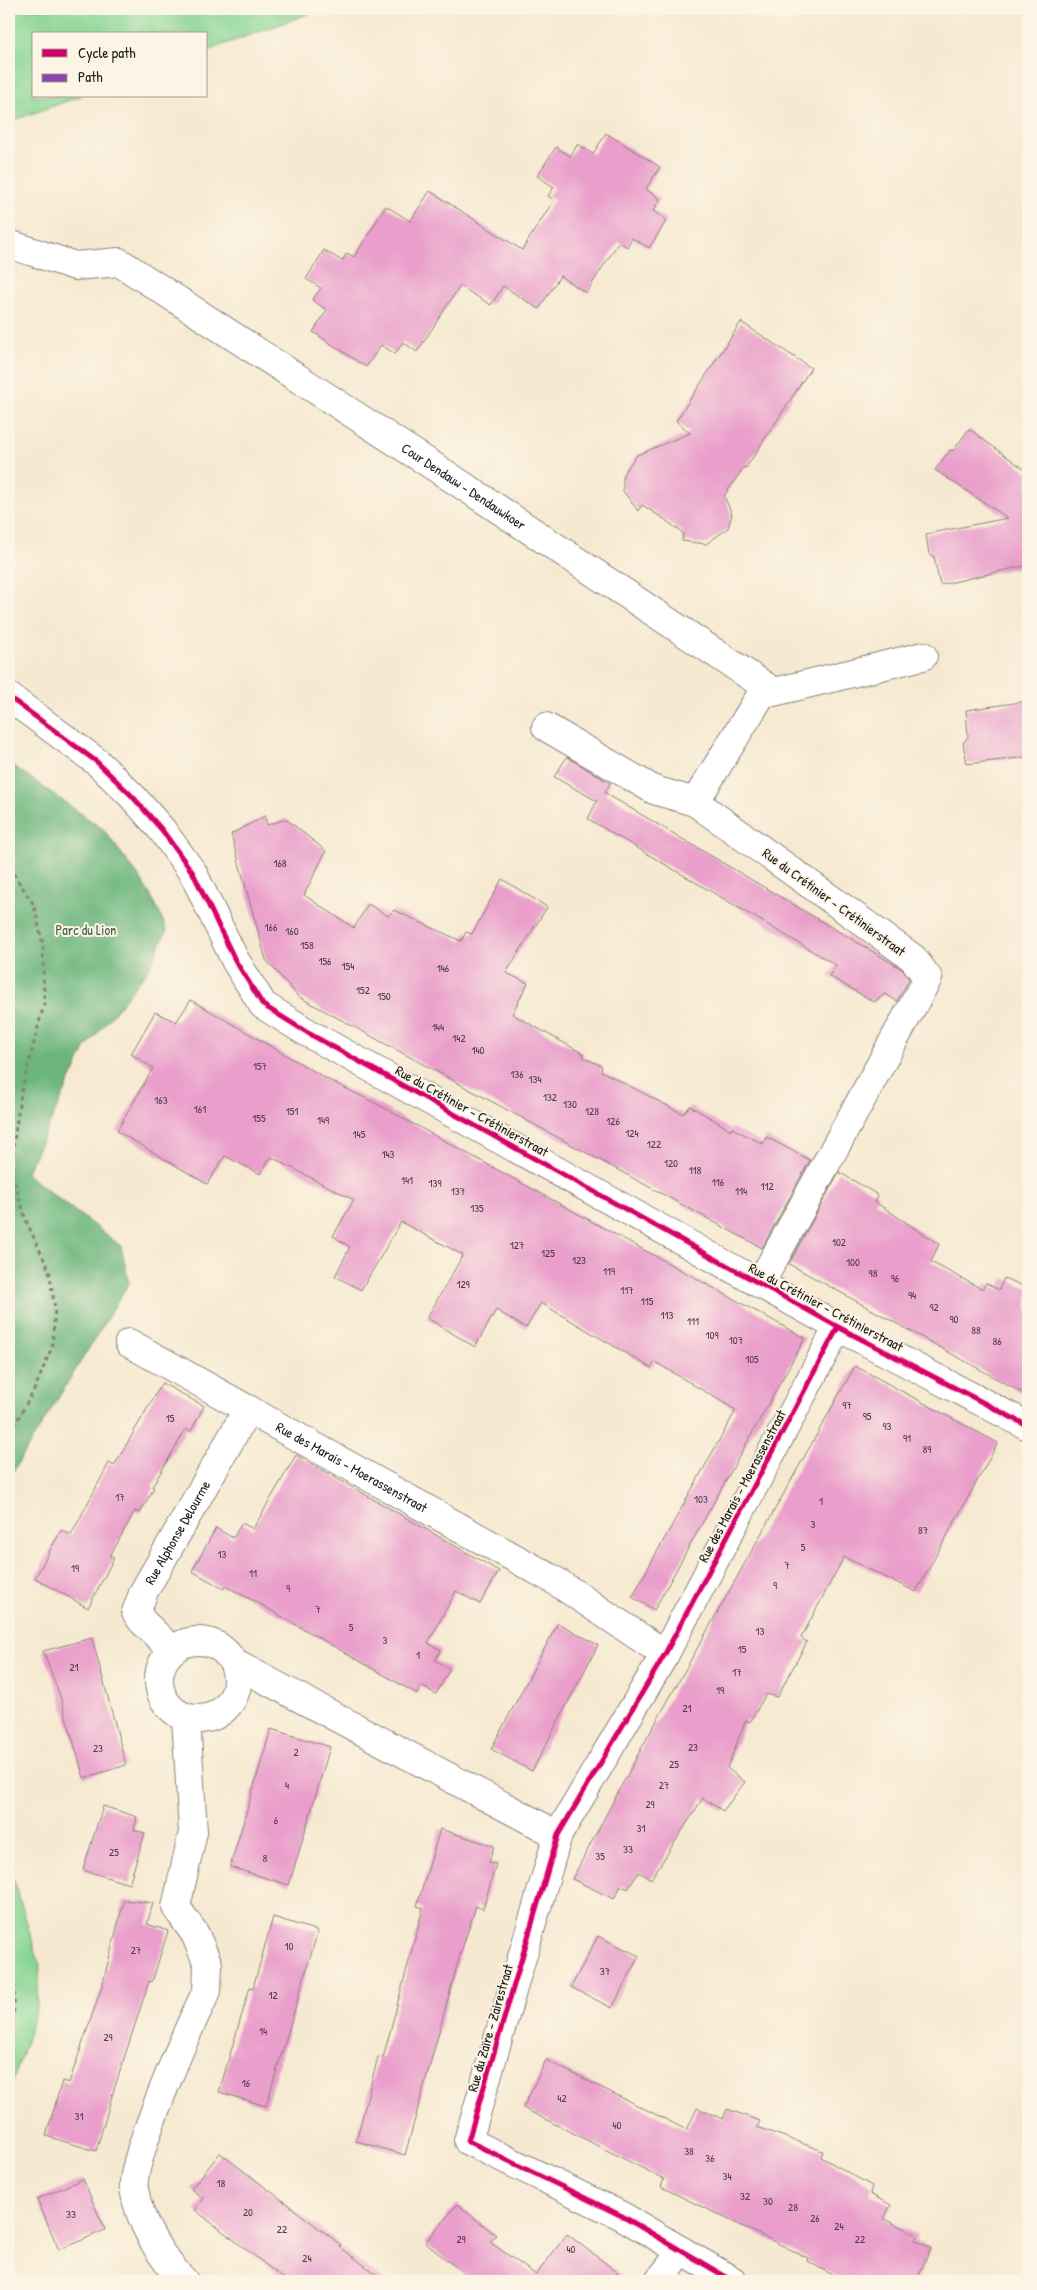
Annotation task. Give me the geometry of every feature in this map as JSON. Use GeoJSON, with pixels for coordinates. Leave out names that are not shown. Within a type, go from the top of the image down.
{"type":"FeatureCollection","features":[{"type":"Feature","properties":{"kind":"street","name":"Cour Dendauw - Dendauwkoer"},"geometry":{"type":"LineString","coordinates":[[9,244],[74,266],[119,262],[440,470],[766,687]]}},
{"type":"Feature","properties":{"kind":"street"},"geometry":{"type":"LineString","coordinates":[[695,802],[766,687],[774,692],[924,656]]}},
{"type":"Feature","properties":{"kind":"street","name":"Rue du Crétinier - Crétinierstraat"},"geometry":{"type":"LineString","coordinates":[[9,697],[97,762],[162,830],[193,873],[235,960],[263,1005],[308,1033],[838,1327],[1028,1426]]}},
{"type":"Feature","properties":{"kind":"street","name":"Rue du Crétinier - Crétinierstraat"},"geometry":{"type":"LineString","coordinates":[[546,727],[654,790],[695,802],[913,958],[928,978],[760,1284]]}},
{"type":"Feature","properties":{"kind":"street","name":"Rue des Marais - Moerassenstraat"},"geometry":{"type":"LineString","coordinates":[[129,1343],[554,1580],[665,1654],[838,1327]]}},
{"type":"Feature","properties":{"kind":"street","name":"Rue Alphonse Delourme"},"geometry":{"type":"LineString","coordinates":[[171,1649],[142,1621],[136,1612],[144,1591],[248,1409]]}},
{"type":"Feature","properties":{"kind":"street"},"geometry":{"type":"LineString","coordinates":[[234,1663],[237,1689],[228,1706],[210,1718],[186,1718],[172,1710],[159,1692],[160,1664],[171,1649],[196,1639],[221,1647],[234,1663],[558,1835]]}},
{"type":"Feature","properties":{"kind":"street","name":"Rue du Zaïre - Zairestraat"},"geometry":{"type":"LineString","coordinates":[[665,1654],[558,1835],[468,2141],[622,2216],[733,2281]]}},
{"type":"Feature","properties":{"kind":"street"},"geometry":{"type":"LineString","coordinates":[[184,2281],[166,2263],[144,2224],[133,2188],[142,2146],[207,1991],[208,1964],[195,1934],[176,1908],[193,1832],[186,1718]]}},
{"type":"Feature","properties":{"kind":"street"},"geometry":{"type":"LineString","coordinates":[[659,2281],[682,2251]]}},
{"type":"Feature","properties":{"kind":"path"},"geometry":{"type":"LineString","coordinates":[[9,867],[34,905],[43,945],[44,1004],[21,1092],[10,1168],[27,1223],[49,1270],[55,1310],[52,1347],[35,1388],[9,1432]]}},
{"type":"Feature","properties":{"kind":"path"},"geometry":{"type":"LineString","coordinates":[[9,1945],[13,1966],[14,1988],[13,2022],[9,2033]]}},
{"type":"Feature","properties":{"kind":"green space"},"geometry":{"type":"Polygon","coordinates":[[[9,9],[322,9],[208,50],[208,32],[32,32],[32,98],[75,98],[9,122],[9,9]]]}},
{"type":"Feature","properties":{"kind":"green space","name":"Parc du Lion"},"geometry":{"type":"Polygon","coordinates":[[[9,763],[103,829],[140,878],[155,903],[167,930],[148,970],[85,1049],[26,1174],[121,1246],[129,1283],[9,1478],[9,763]]]}},
{"type":"Feature","properties":{"kind":"green space"},"geometry":{"type":"Polygon","coordinates":[[[9,1864],[40,1966],[37,2007],[9,2093],[9,1864]]]}},
{"type":"Feature","properties":{"kind":"building"},"geometry":{"type":"Polygon","coordinates":[[[606,133],[660,167],[646,189],[660,199],[653,211],[667,220],[649,248],[632,238],[627,247],[619,242],[586,293],[560,276],[539,309],[503,286],[491,305],[460,286],[417,352],[403,342],[395,354],[381,345],[366,367],[313,332],[327,310],[312,300],[321,288],[306,279],[324,250],[342,261],[347,253],[354,257],[386,206],[410,221],[430,191],[522,250],[554,200],[548,196],[554,187],[537,176],[556,147],[570,156],[578,144],[593,154],[606,133]]]}},
{"type":"Feature","properties":{"kind":"building"},"geometry":{"type":"Polygon","coordinates":[[[741,322],[811,368],[746,468],[744,467],[724,496],[732,514],[728,528],[706,544],[682,541],[683,533],[664,519],[642,505],[638,511],[623,491],[623,474],[637,455],[690,433],[676,421],[741,322]]]}},
{"type":"Feature","properties":{"kind":"building"},"geometry":{"type":"Polygon","coordinates":[[[969,429],[1028,472],[1028,565],[940,585],[934,557],[929,554],[926,534],[1008,518],[935,470],[950,450],[953,451],[969,429]]]}},
{"type":"Feature","properties":{"kind":"building"},"geometry":{"type":"Polygon","coordinates":[[[1028,701],[1028,757],[967,764],[963,743],[968,737],[966,710],[1028,701]]]}},
{"type":"Feature","properties":{"kind":"building"},"geometry":{"type":"Polygon","coordinates":[[[567,757],[610,783],[605,793],[902,969],[909,979],[897,1001],[885,994],[874,1002],[829,976],[836,965],[588,819],[597,801],[554,777],[567,757]]]}},
{"type":"Feature","properties":{"kind":"building"},"geometry":{"type":"Polygon","coordinates":[[[265,816],[267,825],[286,819],[326,851],[304,895],[354,928],[368,904],[388,916],[394,910],[461,941],[466,932],[472,934],[502,879],[547,907],[506,973],[528,983],[512,1014],[584,1054],[583,1057],[602,1066],[601,1071],[683,1114],[690,1106],[731,1130],[732,1128],[763,1144],[766,1137],[810,1160],[762,1248],[299,997],[266,960],[231,834],[265,816]]]}},
{"type":"Feature","properties":{"kind":"building"},"geometry":{"type":"Polygon","coordinates":[[[191,1000],[327,1079],[377,1104],[805,1338],[654,1610],[632,1597],[736,1410],[655,1362],[651,1368],[541,1303],[526,1328],[496,1310],[475,1347],[427,1318],[463,1255],[401,1222],[361,1290],[335,1276],[350,1247],[333,1236],[354,1200],[271,1157],[260,1174],[225,1156],[207,1184],[117,1131],[153,1068],[131,1054],[155,1012],[176,1022],[191,1000]]]}},
{"type":"Feature","properties":{"kind":"building"},"geometry":{"type":"Polygon","coordinates":[[[839,1172],[878,1195],[875,1202],[939,1244],[931,1262],[982,1289],[986,1283],[999,1290],[1004,1278],[1028,1288],[1028,1396],[789,1264],[839,1172]]]}},
{"type":"Feature","properties":{"kind":"building"},"geometry":{"type":"Polygon","coordinates":[[[855,1366],[998,1443],[916,1592],[844,1557],[801,1638],[807,1642],[777,1697],[766,1694],[750,1722],[746,1720],[727,1768],[745,1782],[723,1811],[703,1798],[651,1879],[639,1872],[628,1889],[621,1886],[614,1899],[572,1879],[641,1749],[855,1366]]]}},
{"type":"Feature","properties":{"kind":"building"},"geometry":{"type":"Polygon","coordinates":[[[162,1383],[204,1406],[191,1431],[186,1429],[152,1487],[154,1488],[140,1513],[135,1511],[110,1556],[114,1558],[88,1608],[35,1578],[61,1530],[71,1535],[109,1463],[114,1466],[162,1383]]]}},
{"type":"Feature","properties":{"kind":"building"},"geometry":{"type":"Polygon","coordinates":[[[296,1455],[499,1571],[480,1604],[456,1591],[428,1643],[441,1650],[435,1660],[450,1669],[436,1694],[421,1686],[417,1694],[260,1604],[225,1586],[224,1589],[192,1571],[216,1528],[233,1538],[242,1523],[253,1529],[296,1455]]]}},
{"type":"Feature","properties":{"kind":"building"},"geometry":{"type":"Polygon","coordinates":[[[558,1623],[598,1645],[532,1771],[491,1749],[558,1623]]]}},
{"type":"Feature","properties":{"kind":"building"},"geometry":{"type":"Polygon","coordinates":[[[92,1638],[126,1765],[84,1778],[60,1696],[43,1651],[92,1638]]]}},
{"type":"Feature","properties":{"kind":"building"},"geometry":{"type":"Polygon","coordinates":[[[271,1729],[330,1747],[289,1885],[230,1867],[271,1729]]]}},
{"type":"Feature","properties":{"kind":"building"},"geometry":{"type":"Polygon","coordinates":[[[103,1806],[137,1817],[134,1830],[145,1833],[129,1884],[83,1870],[103,1806]]]}},
{"type":"Feature","properties":{"kind":"building"},"geometry":{"type":"Polygon","coordinates":[[[440,1829],[494,1846],[489,1862],[496,1864],[483,1909],[476,1906],[460,1955],[405,2155],[356,2141],[378,2057],[383,2058],[423,1908],[417,1906],[440,1829]]]}},
{"type":"Feature","properties":{"kind":"building"},"geometry":{"type":"Polygon","coordinates":[[[124,1900],[153,1903],[147,1924],[168,1931],[152,1982],[149,1981],[96,2151],[46,2136],[62,2081],[69,2083],[102,1986],[124,1900]]]}},
{"type":"Feature","properties":{"kind":"building"},"geometry":{"type":"Polygon","coordinates":[[[273,1917],[318,1931],[266,2106],[219,2092],[250,1987],[253,1988],[273,1917]]]}},
{"type":"Feature","properties":{"kind":"building"},"geometry":{"type":"Polygon","coordinates":[[[598,1936],[639,1956],[612,2008],[571,1987],[598,1936]]]}},
{"type":"Feature","properties":{"kind":"building"},"geometry":{"type":"Polygon","coordinates":[[[546,2060],[687,2130],[697,2108],[723,2119],[727,2109],[760,2121],[757,2127],[823,2151],[821,2157],[872,2186],[870,2194],[891,2205],[884,2219],[917,2235],[915,2240],[931,2248],[916,2281],[844,2281],[807,2261],[808,2258],[661,2187],[664,2179],[523,2108],[546,2060]]]}},
{"type":"Feature","properties":{"kind":"building"},"geometry":{"type":"Polygon","coordinates":[[[220,2153],[385,2281],[287,2281],[195,2210],[203,2198],[191,2189],[220,2153]]]}},
{"type":"Feature","properties":{"kind":"building"},"geometry":{"type":"Polygon","coordinates":[[[83,2179],[105,2230],[59,2250],[37,2199],[83,2179]]]}},
{"type":"Feature","properties":{"kind":"building"},"geometry":{"type":"Polygon","coordinates":[[[457,2204],[496,2235],[490,2242],[536,2275],[567,2234],[629,2281],[474,2281],[425,2243],[457,2204]]]}},
{"type":"Feature","properties":{"kind":"marked path"},"geometry":{"type":"LineString","coordinates":[[9,1989],[14,1988]]}},
{"type":"Feature","properties":{"kind":"cycle path"},"geometry":{"type":"LineString","coordinates":[[9,697],[97,762],[132,796],[162,830],[193,873],[235,960],[263,1005],[308,1033],[838,1327],[1028,1426]]}},
{"type":"Feature","properties":{"kind":"cycle path"},"geometry":{"type":"LineString","coordinates":[[733,2281],[622,2216],[468,2141],[558,1835],[665,1654],[838,1327]]}}]}
